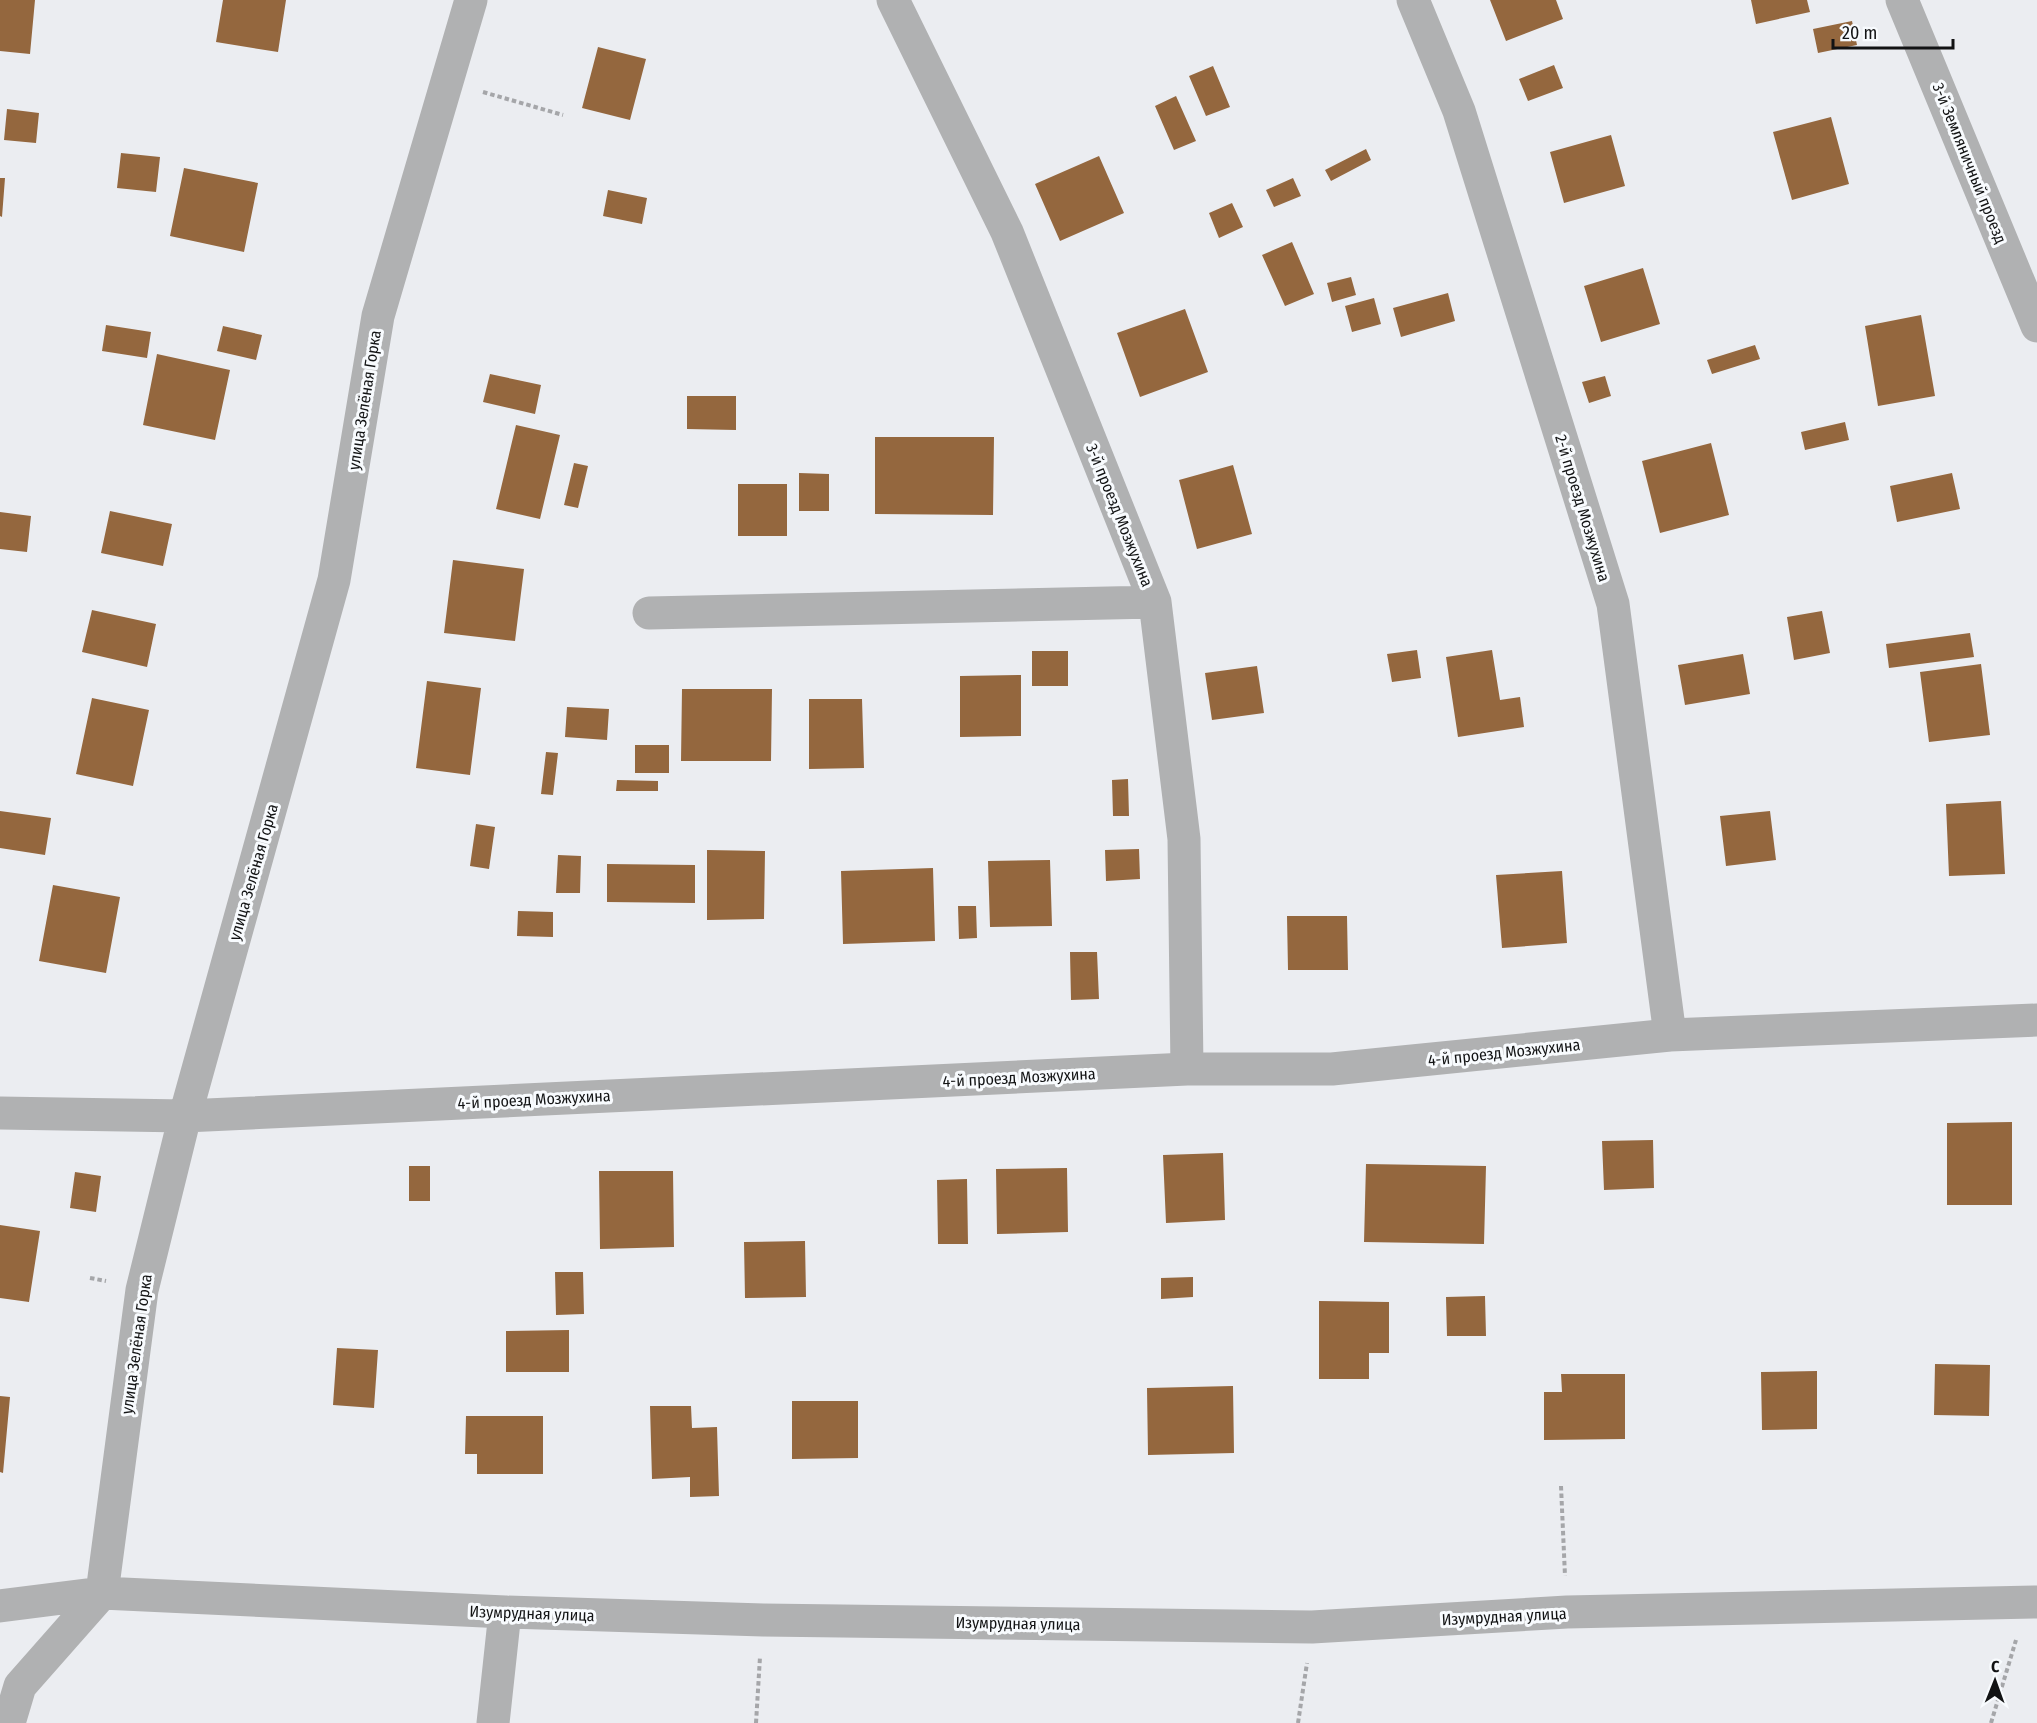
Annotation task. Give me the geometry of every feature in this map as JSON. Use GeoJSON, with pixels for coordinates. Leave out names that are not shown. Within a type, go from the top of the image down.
{"type":"FeatureCollection","features":[{"type":"Feature","properties":{"kind":"street","name":"улица Зелёная Горка"},"geometry":{"type":"LineString","coordinates":[[102,1593],[141,1290],[185,1116],[334,580],[378,316],[471,0]]}},
{"type":"Feature","properties":{"kind":"street","name":"3-й проезд Мозжухина"},"geometry":{"type":"LineString","coordinates":[[893,0],[1007,232],[1155,602],[1184,840],[1187,1069]]}},
{"type":"Feature","properties":{"kind":"street","name":"2-й проезд Мозжухина"},"geometry":{"type":"LineString","coordinates":[[1413,0],[1459,111],[1613,604],[1670,1035]]}},
{"type":"Feature","properties":{"kind":"street","name":"3-й Земляничный проезд"},"geometry":{"type":"LineString","coordinates":[[1902,0],[2037,326]]}},
{"type":"Feature","properties":{"kind":"street"},"geometry":{"type":"LineString","coordinates":[[650,613],[1155,602]]}},
{"type":"Feature","properties":{"kind":"street","name":"4-й проезд Мозжухина"},"geometry":{"type":"LineString","coordinates":[[0,1113],[185,1116],[1187,1069],[1332,1069],[1670,1035],[2037,1020]]}},
{"type":"Feature","properties":{"kind":"street"},"geometry":{"type":"LineString","coordinates":[[9,1723],[20,1686],[102,1593]]}},
{"type":"Feature","properties":{"kind":"street","name":"Изумрудная улица"},"geometry":{"type":"LineString","coordinates":[[0,1606],[102,1593],[505,1612],[763,1620],[1312,1627],[1567,1612],[2037,1602]]}},
{"type":"Feature","properties":{"kind":"street"},"geometry":{"type":"LineString","coordinates":[[493,1723],[505,1612]]}},
{"type":"Feature","properties":{"kind":"path"},"geometry":{"type":"LineString","coordinates":[[448,82],[563,115]]}},
{"type":"Feature","properties":{"kind":"path"},"geometry":{"type":"LineString","coordinates":[[1561,1486],[1567,1612]]}},
{"type":"Feature","properties":{"kind":"path"},"geometry":{"type":"LineString","coordinates":[[756,1723],[763,1620]]}},
{"type":"Feature","properties":{"kind":"path"},"geometry":{"type":"LineString","coordinates":[[1298,1723],[1312,1627]]}},
{"type":"Feature","properties":{"kind":"path"},"geometry":{"type":"LineString","coordinates":[[1991,1723],[2017,1638]]}},
{"type":"Feature","properties":{"kind":"building"},"geometry":{"type":"Polygon","coordinates":[[[0,0],[35,0],[30,54],[0,51],[0,0]]]}},
{"type":"Feature","properties":{"kind":"building"},"geometry":{"type":"Polygon","coordinates":[[[223,0],[286,0],[278,52],[216,42],[223,0]]]}},
{"type":"Feature","properties":{"kind":"building"},"geometry":{"type":"Polygon","coordinates":[[[1490,0],[1556,0],[1563,19],[1506,41],[1490,0]]]}},
{"type":"Feature","properties":{"kind":"building"},"geometry":{"type":"Polygon","coordinates":[[[1751,0],[1807,0],[1810,12],[1756,24],[1751,0]]]}},
{"type":"Feature","properties":{"kind":"building"},"geometry":{"type":"Polygon","coordinates":[[[1852,21],[1857,45],[1818,53],[1813,29],[1852,21]]]}},
{"type":"Feature","properties":{"kind":"building"},"geometry":{"type":"Polygon","coordinates":[[[598,47],[646,59],[630,120],[582,108],[598,47]]]}},
{"type":"Feature","properties":{"kind":"building"},"geometry":{"type":"Polygon","coordinates":[[[1554,65],[1563,88],[1528,101],[1519,79],[1554,65]]]}},
{"type":"Feature","properties":{"kind":"building"},"geometry":{"type":"Polygon","coordinates":[[[1213,66],[1230,107],[1206,116],[1189,76],[1213,66]]]}},
{"type":"Feature","properties":{"kind":"building"},"geometry":{"type":"Polygon","coordinates":[[[1176,96],[1196,141],[1174,150],[1155,106],[1176,96]]]}},
{"type":"Feature","properties":{"kind":"building"},"geometry":{"type":"Polygon","coordinates":[[[7,109],[39,113],[36,143],[4,140],[7,109]]]}},
{"type":"Feature","properties":{"kind":"building"},"geometry":{"type":"Polygon","coordinates":[[[1831,117],[1849,184],[1792,200],[1773,132],[1831,117]]]}},
{"type":"Feature","properties":{"kind":"building"},"geometry":{"type":"Polygon","coordinates":[[[1611,135],[1625,186],[1564,203],[1550,152],[1611,135]]]}},
{"type":"Feature","properties":{"kind":"building"},"geometry":{"type":"Polygon","coordinates":[[[1366,149],[1371,160],[1331,181],[1325,170],[1366,149]]]}},
{"type":"Feature","properties":{"kind":"building"},"geometry":{"type":"Polygon","coordinates":[[[121,153],[160,157],[156,192],[117,188],[121,153]]]}},
{"type":"Feature","properties":{"kind":"building"},"geometry":{"type":"Polygon","coordinates":[[[1099,156],[1124,213],[1060,241],[1035,184],[1099,156]]]}},
{"type":"Feature","properties":{"kind":"building"},"geometry":{"type":"Polygon","coordinates":[[[184,168],[258,183],[244,252],[170,236],[184,168]]]}},
{"type":"Feature","properties":{"kind":"building"},"geometry":{"type":"Polygon","coordinates":[[[0,178],[5,178],[2,217],[0,216],[0,178]]]}},
{"type":"Feature","properties":{"kind":"building"},"geometry":{"type":"Polygon","coordinates":[[[1293,178],[1301,196],[1274,207],[1266,190],[1293,178]]]}},
{"type":"Feature","properties":{"kind":"building"},"geometry":{"type":"Polygon","coordinates":[[[608,190],[647,198],[642,224],[603,216],[608,190]]]}},
{"type":"Feature","properties":{"kind":"building"},"geometry":{"type":"Polygon","coordinates":[[[1232,203],[1243,227],[1219,238],[1209,213],[1232,203]]]}},
{"type":"Feature","properties":{"kind":"building"},"geometry":{"type":"Polygon","coordinates":[[[1292,242],[1314,294],[1285,306],[1262,255],[1292,242]]]}},
{"type":"Feature","properties":{"kind":"building"},"geometry":{"type":"Polygon","coordinates":[[[1643,268],[1660,324],[1601,342],[1584,286],[1643,268]]]}},
{"type":"Feature","properties":{"kind":"building"},"geometry":{"type":"Polygon","coordinates":[[[1351,277],[1356,295],[1332,302],[1327,283],[1351,277]]]}},
{"type":"Feature","properties":{"kind":"building"},"geometry":{"type":"Polygon","coordinates":[[[1448,293],[1455,321],[1401,337],[1393,308],[1448,293]]]}},
{"type":"Feature","properties":{"kind":"building"},"geometry":{"type":"Polygon","coordinates":[[[1374,298],[1381,324],[1352,332],[1345,306],[1374,298]]]}},
{"type":"Feature","properties":{"kind":"building"},"geometry":{"type":"Polygon","coordinates":[[[1185,309],[1208,372],[1140,397],[1117,333],[1185,309]]]}},
{"type":"Feature","properties":{"kind":"building"},"geometry":{"type":"Polygon","coordinates":[[[1921,315],[1935,396],[1878,406],[1865,326],[1921,315]]]}},
{"type":"Feature","properties":{"kind":"building"},"geometry":{"type":"Polygon","coordinates":[[[106,325],[151,332],[147,358],[102,351],[106,325]]]}},
{"type":"Feature","properties":{"kind":"building"},"geometry":{"type":"Polygon","coordinates":[[[223,326],[262,335],[256,360],[217,351],[223,326]]]}},
{"type":"Feature","properties":{"kind":"building"},"geometry":{"type":"Polygon","coordinates":[[[1755,345],[1760,359],[1712,374],[1707,360],[1755,345]]]}},
{"type":"Feature","properties":{"kind":"building"},"geometry":{"type":"Polygon","coordinates":[[[157,354],[230,370],[215,440],[143,425],[157,354]]]}},
{"type":"Feature","properties":{"kind":"building"},"geometry":{"type":"Polygon","coordinates":[[[490,374],[541,385],[535,414],[483,402],[490,374]]]}},
{"type":"Feature","properties":{"kind":"building"},"geometry":{"type":"Polygon","coordinates":[[[1605,376],[1611,396],[1589,403],[1582,382],[1605,376]]]}},
{"type":"Feature","properties":{"kind":"building"},"geometry":{"type":"Polygon","coordinates":[[[687,396],[736,396],[736,430],[687,429],[687,396]]]}},
{"type":"Feature","properties":{"kind":"building"},"geometry":{"type":"Polygon","coordinates":[[[1845,422],[1849,440],[1805,450],[1801,432],[1845,422]]]}},
{"type":"Feature","properties":{"kind":"building"},"geometry":{"type":"Polygon","coordinates":[[[516,425],[560,435],[540,519],[496,509],[516,425]]]}},
{"type":"Feature","properties":{"kind":"building"},"geometry":{"type":"Polygon","coordinates":[[[875,437],[994,437],[993,515],[875,514],[875,437]]]}},
{"type":"Feature","properties":{"kind":"building"},"geometry":{"type":"Polygon","coordinates":[[[1711,443],[1729,515],[1660,533],[1642,461],[1711,443]]]}},
{"type":"Feature","properties":{"kind":"building"},"geometry":{"type":"Polygon","coordinates":[[[574,463],[588,466],[578,508],[564,505],[574,463]]]}},
{"type":"Feature","properties":{"kind":"building"},"geometry":{"type":"Polygon","coordinates":[[[1233,465],[1252,534],[1197,549],[1179,480],[1233,465]]]}},
{"type":"Feature","properties":{"kind":"building"},"geometry":{"type":"Polygon","coordinates":[[[799,473],[829,474],[829,511],[799,511],[799,473]]]}},
{"type":"Feature","properties":{"kind":"building"},"geometry":{"type":"Polygon","coordinates":[[[1952,473],[1960,509],[1897,522],[1890,486],[1952,473]]]}},
{"type":"Feature","properties":{"kind":"building"},"geometry":{"type":"Polygon","coordinates":[[[738,484],[787,484],[787,536],[738,536],[738,484]]]}},
{"type":"Feature","properties":{"kind":"building"},"geometry":{"type":"Polygon","coordinates":[[[110,511],[172,524],[163,566],[101,553],[110,511]]]}},
{"type":"Feature","properties":{"kind":"building"},"geometry":{"type":"Polygon","coordinates":[[[0,512],[31,516],[27,552],[0,549],[0,512]]]}},
{"type":"Feature","properties":{"kind":"building"},"geometry":{"type":"Polygon","coordinates":[[[453,560],[524,569],[515,641],[444,633],[453,560]]]}},
{"type":"Feature","properties":{"kind":"building"},"geometry":{"type":"Polygon","coordinates":[[[92,610],[156,624],[147,667],[82,652],[92,610]]]}},
{"type":"Feature","properties":{"kind":"building"},"geometry":{"type":"Polygon","coordinates":[[[1822,611],[1830,653],[1794,660],[1787,617],[1822,611]]]}},
{"type":"Feature","properties":{"kind":"building"},"geometry":{"type":"Polygon","coordinates":[[[1970,633],[1974,657],[1889,668],[1886,644],[1970,633]]]}},
{"type":"Feature","properties":{"kind":"building"},"geometry":{"type":"Polygon","coordinates":[[[1417,650],[1421,678],[1392,682],[1387,654],[1417,650]]]}},
{"type":"Feature","properties":{"kind":"building"},"geometry":{"type":"Polygon","coordinates":[[[1492,650],[1500,700],[1520,697],[1524,727],[1458,737],[1446,657],[1492,650]]]}},
{"type":"Feature","properties":{"kind":"building"},"geometry":{"type":"Polygon","coordinates":[[[1032,651],[1068,651],[1068,686],[1032,686],[1032,651]]]}},
{"type":"Feature","properties":{"kind":"building"},"geometry":{"type":"Polygon","coordinates":[[[1743,654],[1750,694],[1685,705],[1678,665],[1743,654]]]}},
{"type":"Feature","properties":{"kind":"building"},"geometry":{"type":"Polygon","coordinates":[[[1981,664],[1990,735],[1929,742],[1920,672],[1981,664]]]}},
{"type":"Feature","properties":{"kind":"building"},"geometry":{"type":"Polygon","coordinates":[[[1257,666],[1264,713],[1212,720],[1205,673],[1257,666]]]}},
{"type":"Feature","properties":{"kind":"building"},"geometry":{"type":"Polygon","coordinates":[[[1021,675],[1021,736],[960,737],[960,676],[1021,675]]]}},
{"type":"Feature","properties":{"kind":"building"},"geometry":{"type":"Polygon","coordinates":[[[427,681],[481,688],[470,775],[416,768],[427,681]]]}},
{"type":"Feature","properties":{"kind":"building"},"geometry":{"type":"Polygon","coordinates":[[[682,689],[772,689],[771,761],[681,761],[682,689]]]}},
{"type":"Feature","properties":{"kind":"building"},"geometry":{"type":"Polygon","coordinates":[[[92,698],[149,710],[133,786],[76,774],[92,698]]]}},
{"type":"Feature","properties":{"kind":"building"},"geometry":{"type":"Polygon","coordinates":[[[809,699],[862,699],[864,768],[809,769],[809,699]]]}},
{"type":"Feature","properties":{"kind":"building"},"geometry":{"type":"Polygon","coordinates":[[[567,707],[609,709],[607,740],[565,737],[567,707]]]}},
{"type":"Feature","properties":{"kind":"building"},"geometry":{"type":"Polygon","coordinates":[[[635,745],[669,745],[669,773],[635,773],[635,745]]]}},
{"type":"Feature","properties":{"kind":"building"},"geometry":{"type":"Polygon","coordinates":[[[546,752],[558,753],[553,795],[541,794],[546,752]]]}},
{"type":"Feature","properties":{"kind":"building"},"geometry":{"type":"Polygon","coordinates":[[[1128,779],[1129,816],[1113,816],[1112,780],[1128,779]]]}},
{"type":"Feature","properties":{"kind":"building"},"geometry":{"type":"Polygon","coordinates":[[[617,780],[658,781],[658,791],[616,791],[617,780]]]}},
{"type":"Feature","properties":{"kind":"building"},"geometry":{"type":"Polygon","coordinates":[[[2001,801],[2005,874],[1949,876],[1946,804],[2001,801]]]}},
{"type":"Feature","properties":{"kind":"building"},"geometry":{"type":"Polygon","coordinates":[[[0,811],[51,818],[45,855],[0,848],[0,811]]]}},
{"type":"Feature","properties":{"kind":"building"},"geometry":{"type":"Polygon","coordinates":[[[1770,811],[1776,860],[1726,866],[1720,816],[1770,811]]]}},
{"type":"Feature","properties":{"kind":"building"},"geometry":{"type":"Polygon","coordinates":[[[476,824],[495,827],[489,869],[470,866],[476,824]]]}},
{"type":"Feature","properties":{"kind":"building"},"geometry":{"type":"Polygon","coordinates":[[[1139,849],[1140,879],[1106,881],[1105,850],[1139,849]]]}},
{"type":"Feature","properties":{"kind":"building"},"geometry":{"type":"Polygon","coordinates":[[[707,850],[765,851],[764,919],[707,920],[707,850]]]}},
{"type":"Feature","properties":{"kind":"building"},"geometry":{"type":"Polygon","coordinates":[[[558,855],[581,856],[580,893],[556,893],[558,855]]]}},
{"type":"Feature","properties":{"kind":"building"},"geometry":{"type":"Polygon","coordinates":[[[1050,860],[1052,926],[990,927],[988,861],[1050,860]]]}},
{"type":"Feature","properties":{"kind":"building"},"geometry":{"type":"Polygon","coordinates":[[[607,864],[695,865],[695,903],[607,902],[607,864]]]}},
{"type":"Feature","properties":{"kind":"building"},"geometry":{"type":"Polygon","coordinates":[[[933,868],[935,941],[843,944],[841,871],[933,868]]]}},
{"type":"Feature","properties":{"kind":"building"},"geometry":{"type":"Polygon","coordinates":[[[1562,871],[1567,943],[1502,948],[1496,875],[1562,871]]]}},
{"type":"Feature","properties":{"kind":"building"},"geometry":{"type":"Polygon","coordinates":[[[53,885],[120,897],[106,973],[39,961],[53,885]]]}},
{"type":"Feature","properties":{"kind":"building"},"geometry":{"type":"Polygon","coordinates":[[[958,906],[976,906],[977,938],[959,939],[958,906]]]}},
{"type":"Feature","properties":{"kind":"building"},"geometry":{"type":"Polygon","coordinates":[[[518,911],[553,912],[553,937],[517,936],[518,911]]]}},
{"type":"Feature","properties":{"kind":"building"},"geometry":{"type":"Polygon","coordinates":[[[1287,916],[1347,916],[1348,970],[1288,970],[1287,916]]]}},
{"type":"Feature","properties":{"kind":"building"},"geometry":{"type":"Polygon","coordinates":[[[1070,952],[1097,952],[1099,999],[1071,1000],[1070,952]]]}},
{"type":"Feature","properties":{"kind":"building"},"geometry":{"type":"Polygon","coordinates":[[[2012,1122],[2012,1205],[1947,1205],[1947,1123],[2012,1122]]]}},
{"type":"Feature","properties":{"kind":"building"},"geometry":{"type":"Polygon","coordinates":[[[1653,1140],[1654,1188],[1604,1190],[1602,1141],[1653,1140]]]}},
{"type":"Feature","properties":{"kind":"building"},"geometry":{"type":"Polygon","coordinates":[[[1223,1153],[1225,1220],[1166,1223],[1163,1155],[1223,1153]]]}},
{"type":"Feature","properties":{"kind":"building"},"geometry":{"type":"Polygon","coordinates":[[[1366,1164],[1486,1166],[1484,1244],[1364,1242],[1366,1164]]]}},
{"type":"Feature","properties":{"kind":"building"},"geometry":{"type":"Polygon","coordinates":[[[409,1166],[430,1166],[430,1201],[409,1201],[409,1166]]]}},
{"type":"Feature","properties":{"kind":"building"},"geometry":{"type":"Polygon","coordinates":[[[1067,1168],[1068,1232],[997,1234],[996,1169],[1067,1168]]]}},
{"type":"Feature","properties":{"kind":"building"},"geometry":{"type":"Polygon","coordinates":[[[599,1171],[673,1171],[674,1247],[600,1249],[599,1171]]]}},
{"type":"Feature","properties":{"kind":"building"},"geometry":{"type":"Polygon","coordinates":[[[75,1172],[101,1176],[96,1212],[70,1208],[75,1172]]]}},
{"type":"Feature","properties":{"kind":"building"},"geometry":{"type":"Polygon","coordinates":[[[967,1179],[968,1244],[938,1244],[937,1180],[967,1179]]]}},
{"type":"Feature","properties":{"kind":"building"},"geometry":{"type":"Polygon","coordinates":[[[0,1225],[40,1231],[29,1302],[0,1298],[0,1225]]]}},
{"type":"Feature","properties":{"kind":"building"},"geometry":{"type":"Polygon","coordinates":[[[805,1241],[806,1297],[745,1298],[744,1242],[805,1241]]]}},
{"type":"Feature","properties":{"kind":"building"},"geometry":{"type":"Polygon","coordinates":[[[555,1272],[583,1272],[584,1314],[556,1315],[555,1272]]]}},
{"type":"Feature","properties":{"kind":"building"},"geometry":{"type":"Polygon","coordinates":[[[1193,1277],[1193,1297],[1161,1299],[1161,1278],[1193,1277]]]}},
{"type":"Feature","properties":{"kind":"building"},"geometry":{"type":"Polygon","coordinates":[[[1485,1296],[1486,1336],[1447,1336],[1446,1297],[1485,1296]]]}},
{"type":"Feature","properties":{"kind":"building"},"geometry":{"type":"Polygon","coordinates":[[[1319,1301],[1389,1302],[1389,1353],[1369,1353],[1369,1379],[1319,1379],[1319,1301]]]}},
{"type":"Feature","properties":{"kind":"building"},"geometry":{"type":"Polygon","coordinates":[[[569,1330],[569,1372],[506,1372],[506,1331],[569,1330]]]}},
{"type":"Feature","properties":{"kind":"building"},"geometry":{"type":"Polygon","coordinates":[[[337,1348],[378,1350],[374,1408],[333,1405],[337,1348]]]}},
{"type":"Feature","properties":{"kind":"building"},"geometry":{"type":"Polygon","coordinates":[[[1935,1364],[1990,1365],[1989,1416],[1934,1415],[1935,1364]]]}},
{"type":"Feature","properties":{"kind":"building"},"geometry":{"type":"Polygon","coordinates":[[[1817,1371],[1817,1429],[1762,1430],[1761,1372],[1817,1371]]]}},
{"type":"Feature","properties":{"kind":"building"},"geometry":{"type":"Polygon","coordinates":[[[1561,1374],[1625,1374],[1625,1439],[1544,1440],[1544,1392],[1562,1392],[1561,1374]]]}},
{"type":"Feature","properties":{"kind":"building"},"geometry":{"type":"Polygon","coordinates":[[[1233,1386],[1234,1453],[1148,1455],[1147,1388],[1233,1386]]]}},
{"type":"Feature","properties":{"kind":"building"},"geometry":{"type":"Polygon","coordinates":[[[0,1396],[10,1397],[3,1473],[0,1472],[0,1396]]]}},
{"type":"Feature","properties":{"kind":"building"},"geometry":{"type":"Polygon","coordinates":[[[792,1401],[858,1401],[858,1458],[792,1459],[792,1401]]]}},
{"type":"Feature","properties":{"kind":"building"},"geometry":{"type":"Polygon","coordinates":[[[650,1406],[691,1406],[692,1428],[717,1427],[719,1496],[690,1497],[690,1477],[652,1479],[650,1406]]]}},
{"type":"Feature","properties":{"kind":"building"},"geometry":{"type":"Polygon","coordinates":[[[466,1416],[543,1416],[543,1474],[477,1474],[477,1454],[465,1454],[466,1416]]]}}]}
